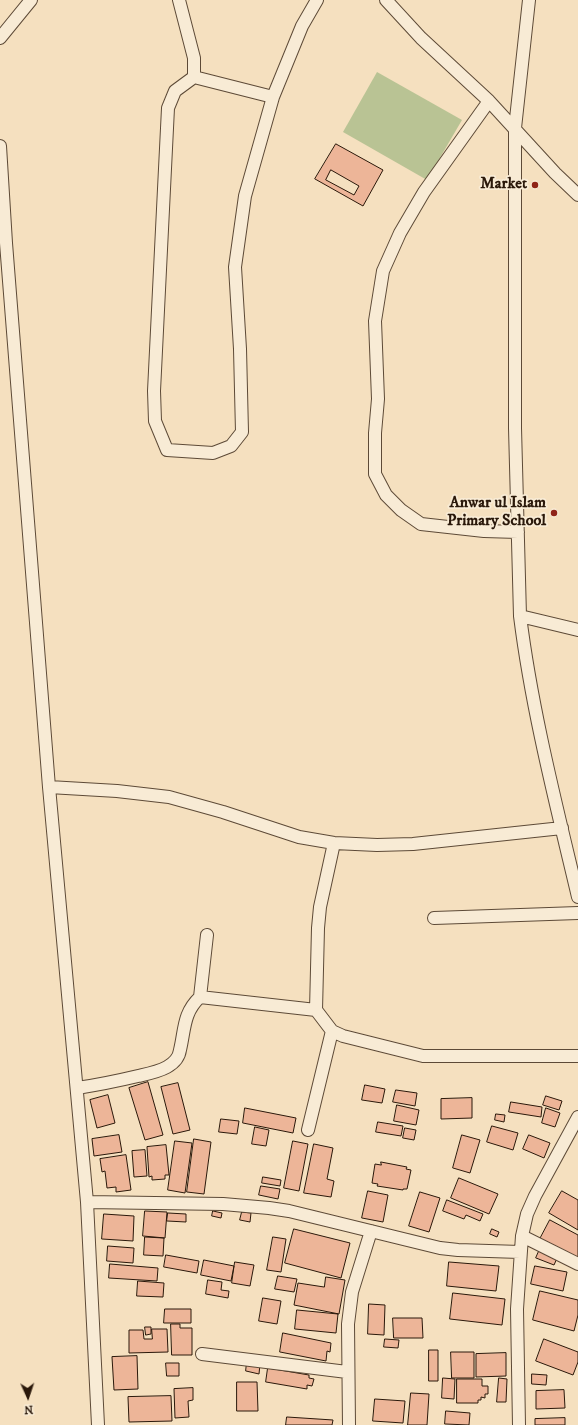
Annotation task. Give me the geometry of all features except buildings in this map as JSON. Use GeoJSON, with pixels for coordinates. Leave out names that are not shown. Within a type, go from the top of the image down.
{"type":"FeatureCollection","features":[{"type":"Feature","properties":{"kind":"street"},"geometry":{"type":"LineString","coordinates":[[0,38],[31,0]]}},
{"type":"Feature","properties":{"kind":"street"},"geometry":{"type":"LineString","coordinates":[[179,0],[194,58],[194,77]]}},
{"type":"Feature","properties":{"kind":"street"},"geometry":{"type":"LineString","coordinates":[[194,77],[176,91],[168,108],[154,391],[155,421],[167,450],[213,453],[231,446],[242,432],[240,350],[235,267],[246,196],[274,97],[302,26],[316,0]]}},
{"type":"Feature","properties":{"kind":"street"},"geometry":{"type":"LineString","coordinates":[[386,0],[421,38],[489,101],[555,173],[578,195]]}},
{"type":"Feature","properties":{"kind":"street"},"geometry":{"type":"LineString","coordinates":[[529,0],[515,128],[515,428],[520,616],[544,753],[578,897]]}},
{"type":"Feature","properties":{"kind":"street"},"geometry":{"type":"LineString","coordinates":[[194,77],[274,97]]}},
{"type":"Feature","properties":{"kind":"street"},"geometry":{"type":"LineString","coordinates":[[489,101],[424,192],[400,233],[383,271],[375,321],[378,399],[375,433],[375,474],[386,495],[401,510],[421,524],[484,531],[518,532]]}},
{"type":"Feature","properties":{"kind":"street"},"geometry":{"type":"LineString","coordinates":[[0,146],[6,242],[49,787],[87,1202],[98,1425]]}},
{"type":"Feature","properties":{"kind":"street"},"geometry":{"type":"LineString","coordinates":[[520,616],[578,630]]}},
{"type":"Feature","properties":{"kind":"street"},"geometry":{"type":"LineString","coordinates":[[49,787],[117,791],[168,797],[223,812],[299,837],[334,843],[377,845],[414,844],[562,828]]}},
{"type":"Feature","properties":{"kind":"street"},"geometry":{"type":"LineString","coordinates":[[334,843],[320,907],[316,1010],[332,1031],[343,1036],[423,1056],[578,1056]]}},
{"type":"Feature","properties":{"kind":"street"},"geometry":{"type":"LineString","coordinates":[[434,918],[578,913]]}},
{"type":"Feature","properties":{"kind":"street"},"geometry":{"type":"LineString","coordinates":[[77,1088],[108,1083],[152,1072],[167,1067],[175,1061],[180,1053],[187,1014],[194,1002],[200,997],[207,935]]}},
{"type":"Feature","properties":{"kind":"street"},"geometry":{"type":"LineString","coordinates":[[200,997],[316,1010]]}},
{"type":"Feature","properties":{"kind":"street"},"geometry":{"type":"LineString","coordinates":[[308,1130],[332,1031]]}},
{"type":"Feature","properties":{"kind":"street"},"geometry":{"type":"LineString","coordinates":[[519,1425],[517,1310],[522,1236],[527,1214],[535,1196],[575,1131],[578,1117]]}},
{"type":"Feature","properties":{"kind":"street"},"geometry":{"type":"LineString","coordinates":[[87,1202],[223,1204],[269,1208],[289,1211],[440,1248],[520,1252]]}},
{"type":"Feature","properties":{"kind":"street"},"geometry":{"type":"LineString","coordinates":[[349,1425],[347,1372],[348,1324],[352,1292],[371,1232]]}},
{"type":"Feature","properties":{"kind":"street"},"geometry":{"type":"LineString","coordinates":[[522,1236],[578,1264]]}},
{"type":"Feature","properties":{"kind":"street"},"geometry":{"type":"LineString","coordinates":[[202,1354],[347,1372]]}},
{"type":"Feature","properties":{"kind":"green space"},"geometry":{"type":"Polygon","coordinates":[[[377,72],[462,120],[427,180],[343,132],[377,72]]]}},
{"type":"Feature","properties":{"kind":"place","name":"Market"},"geometry":{"type":"Point","coordinates":[535,185]}},
{"type":"Feature","properties":{"kind":"place","name":"Anwar ul Islam Primary School"},"geometry":{"type":"Point","coordinates":[554,513]}}]}
